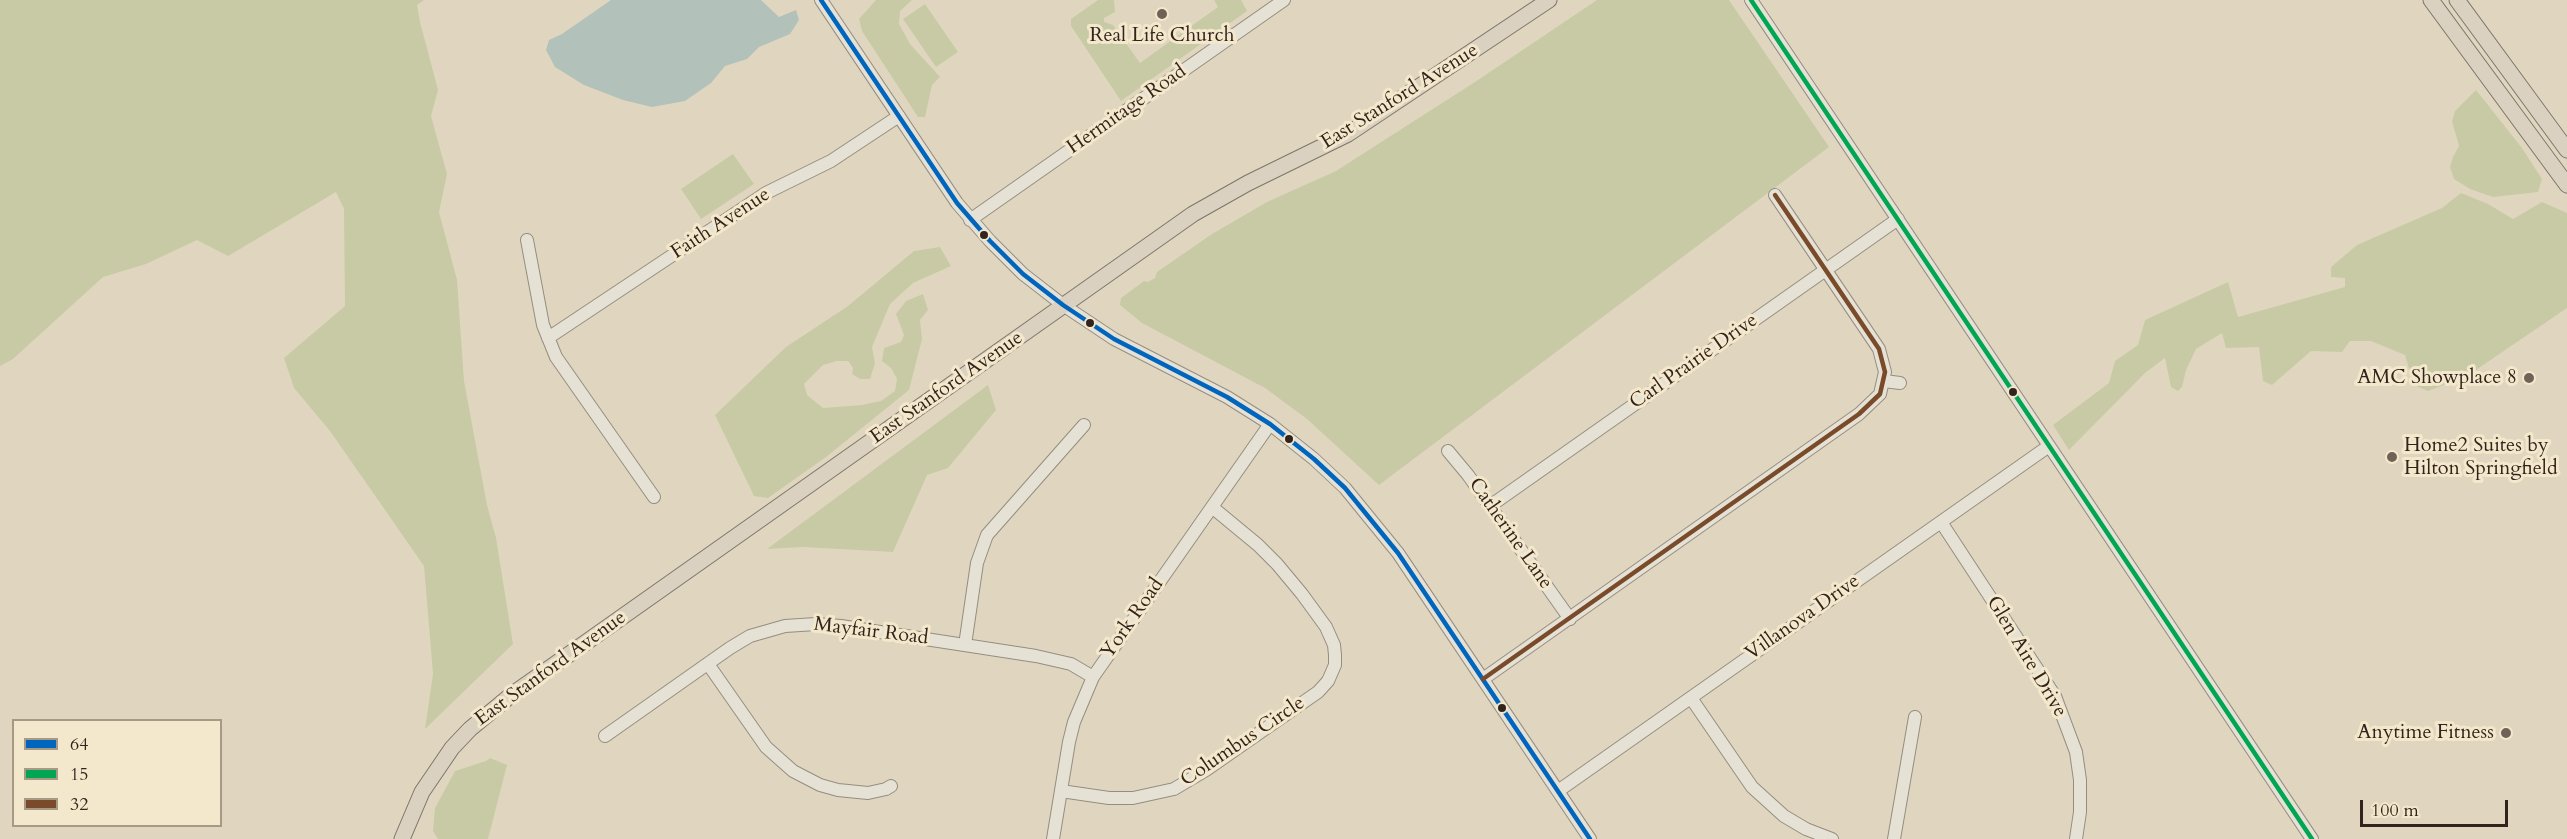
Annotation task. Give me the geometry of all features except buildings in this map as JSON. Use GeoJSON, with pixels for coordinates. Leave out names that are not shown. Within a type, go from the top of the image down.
{"type":"FeatureCollection","features":[{"type":"Feature","properties":{"kind":"main road","name":"East Stanford Avenue"},"geometry":{"type":"LineString","coordinates":[[402,839],[411,813],[435,770],[452,748],[490,711],[1193,214],[1248,183],[1348,134],[1549,0]]}},
{"type":"Feature","properties":{"kind":"main road"},"geometry":{"type":"LineString","coordinates":[[2432,0],[2566,181]]}},
{"type":"Feature","properties":{"kind":"main road"},"geometry":{"type":"LineString","coordinates":[[2457,0],[2567,150]]}},
{"type":"Feature","properties":{"kind":"street"},"geometry":{"type":"LineString","coordinates":[[821,0],[970,220],[1023,274],[1063,305],[1114,339],[1227,397],[1270,424],[1325,469],[1366,511],[1398,553],[1590,839]]}},
{"type":"Feature","properties":{"kind":"street","name":"Hermitage Road"},"geometry":{"type":"LineString","coordinates":[[970,220],[1284,0]]}},
{"type":"Feature","properties":{"kind":"street"},"geometry":{"type":"LineString","coordinates":[[1751,0],[2309,838]]}},
{"type":"Feature","properties":{"kind":"street","name":"Faith Avenue"},"geometry":{"type":"LineString","coordinates":[[548,338],[766,193],[831,161],[898,116]]}},
{"type":"Feature","properties":{"kind":"street"},"geometry":{"type":"LineString","coordinates":[[1483,680],[1869,406],[1880,394],[1884,381],[1884,363],[1879,348],[1775,195]]}},
{"type":"Feature","properties":{"kind":"street","name":"Carl Prairie Drive"},"geometry":{"type":"LineString","coordinates":[[1490,506],[1898,219]]}},
{"type":"Feature","properties":{"kind":"street"},"geometry":{"type":"LineString","coordinates":[[526,240],[540,313],[548,338],[565,371],[654,497]]}},
{"type":"Feature","properties":{"kind":"street"},"geometry":{"type":"LineString","coordinates":[[1884,381],[1900,383]]}},
{"type":"Feature","properties":{"kind":"street","name":"York Road"},"geometry":{"type":"LineString","coordinates":[[1053,839],[1074,722],[1093,677],[1270,424]]}},
{"type":"Feature","properties":{"kind":"street"},"geometry":{"type":"LineString","coordinates":[[965,645],[977,562],[987,535],[1084,425]]}},
{"type":"Feature","properties":{"kind":"street","name":"Villanova Drive"},"geometry":{"type":"LineString","coordinates":[[1558,791],[2049,446]]}},
{"type":"Feature","properties":{"kind":"street","name":"Catherine Lane"},"geometry":{"type":"LineString","coordinates":[[1448,451],[1570,619]]}},
{"type":"Feature","properties":{"kind":"street","name":"Columbus Circle"},"geometry":{"type":"LineString","coordinates":[[1061,791],[1109,798],[1134,798],[1162,793],[1197,777],[1324,686],[1332,674],[1334,645],[1326,627],[1277,564],[1212,507]]}},
{"type":"Feature","properties":{"kind":"street","name":"Glen Aire Drive"},"geometry":{"type":"LineString","coordinates":[[1941,522],[2055,696],[2076,752],[2080,780],[2080,812],[2076,839]]}},
{"type":"Feature","properties":{"kind":"street","name":"Mayfair Road"},"geometry":{"type":"LineString","coordinates":[[605,736],[750,636],[772,628],[796,624],[841,626],[1056,659],[1071,664],[1093,677]]}},
{"type":"Feature","properties":{"kind":"street"},"geometry":{"type":"LineString","coordinates":[[708,664],[766,747],[793,771],[820,785],[838,790],[868,793],[891,786]]}},
{"type":"Feature","properties":{"kind":"street"},"geometry":{"type":"LineString","coordinates":[[1691,698],[1752,787],[1784,816],[1806,829],[1832,839]]}},
{"type":"Feature","properties":{"kind":"street"},"geometry":{"type":"LineString","coordinates":[[1894,839],[1915,717]]}},
{"type":"Feature","properties":{"kind":"green space"},"geometry":{"type":"Polygon","coordinates":[[[0,0],[424,0],[417,5],[438,90],[431,116],[447,174],[439,212],[457,280],[464,381],[487,505],[496,538],[513,644],[425,729],[433,674],[424,566],[330,431],[294,388],[284,358],[345,306],[344,209],[336,192],[228,256],[197,240],[146,264],[103,277],[13,359],[0,366],[0,0]]]}},
{"type":"Feature","properties":{"kind":"green space"},"geometry":{"type":"Polygon","coordinates":[[[876,0],[912,0],[900,11],[899,24],[910,44],[940,77],[932,85],[925,117],[918,117],[862,31],[859,19],[876,0]]]}},
{"type":"Feature","properties":{"kind":"green space"},"geometry":{"type":"Polygon","coordinates":[[[1098,0],[1114,0],[1115,12],[1104,18],[1104,22],[1113,25],[1140,63],[1218,7],[1214,0],[1241,0],[1247,11],[1121,101],[1071,26],[1071,19],[1098,0]]]}},
{"type":"Feature","properties":{"kind":"green space"},"geometry":{"type":"Polygon","coordinates":[[[1597,0],[1729,0],[1829,147],[1379,485],[1307,419],[1265,388],[1142,323],[1120,305],[1121,298],[1144,281],[1148,282],[1155,278],[1157,272],[1212,234],[1267,202],[1336,171],[1597,0]]]}},
{"type":"Feature","properties":{"kind":"green space"},"geometry":{"type":"Polygon","coordinates":[[[925,4],[958,52],[936,67],[903,19],[925,4]]]}},
{"type":"Feature","properties":{"kind":"green space"},"geometry":{"type":"Polygon","coordinates":[[[2476,90],[2522,148],[2542,179],[2538,192],[2493,197],[2470,189],[2454,179],[2450,167],[2459,146],[2452,121],[2455,111],[2476,90]]]}},
{"type":"Feature","properties":{"kind":"green space"},"geometry":{"type":"Polygon","coordinates":[[[733,154],[754,184],[701,219],[681,189],[733,154]]]}},
{"type":"Feature","properties":{"kind":"green space"},"geometry":{"type":"Polygon","coordinates":[[[2461,193],[2488,204],[2513,219],[2542,202],[2567,213],[2567,308],[2467,376],[2428,391],[2414,385],[2405,355],[2371,341],[2350,341],[2342,352],[2311,351],[2272,385],[2263,381],[2259,347],[2226,348],[2222,333],[2196,349],[2186,370],[2182,387],[2178,391],[2171,387],[2165,358],[2145,373],[2069,450],[2053,425],[2109,383],[2115,361],[2138,345],[2145,320],[2228,282],[2238,317],[2345,287],[2345,278],[2331,277],[2331,267],[2357,245],[2442,208],[2461,193]]]}},
{"type":"Feature","properties":{"kind":"green space"},"geometry":{"type":"Polygon","coordinates":[[[940,247],[951,266],[913,283],[890,304],[872,347],[875,363],[870,379],[860,379],[852,374],[853,368],[848,361],[837,361],[823,365],[804,384],[807,395],[823,408],[881,401],[895,391],[897,379],[891,368],[882,361],[884,348],[901,342],[904,335],[896,314],[906,301],[923,294],[928,310],[920,320],[922,339],[909,390],[826,457],[768,498],[754,496],[715,415],[786,347],[848,306],[914,251],[940,247]]]}},
{"type":"Feature","properties":{"kind":"green space"},"geometry":{"type":"Polygon","coordinates":[[[988,385],[996,410],[948,468],[927,475],[893,552],[803,547],[767,549],[988,385]]]}},
{"type":"Feature","properties":{"kind":"green space"},"geometry":{"type":"Polygon","coordinates":[[[490,758],[507,765],[488,839],[438,839],[433,831],[435,808],[455,771],[490,758]]]}},
{"type":"Feature","properties":{"kind":"shaded area"},"geometry":{"type":"Polygon","coordinates":[[[611,0],[761,0],[779,17],[796,10],[799,20],[790,34],[759,47],[747,59],[725,66],[711,83],[685,101],[652,107],[623,100],[584,85],[555,67],[546,50],[549,40],[562,34],[611,0]]]}},
{"type":"Feature","properties":{"kind":"transit line","name":"64"},"geometry":{"type":"LineString","coordinates":[[821,0],[957,203],[1023,274],[1063,305],[1114,339],[1227,397],[1270,424],[1314,459],[1345,488],[1398,553],[1590,839]]}},
{"type":"Feature","properties":{"kind":"transit line","name":"15"},"geometry":{"type":"LineString","coordinates":[[1751,0],[2312,839]]}},
{"type":"Feature","properties":{"kind":"transit line","name":"32"},"geometry":{"type":"LineString","coordinates":[[1483,679],[1859,414],[1880,394],[1885,372],[1879,349],[1775,195]]}},
{"type":"Feature","properties":{"kind":"place","name":"Real Life Church"},"geometry":{"type":"Point","coordinates":[1162,14]}},
{"type":"Feature","properties":{"kind":"place","name":"AMC Showplace 8"},"geometry":{"type":"Point","coordinates":[2529,378]}},
{"type":"Feature","properties":{"kind":"place","name":"Home2 Suites by Hilton Springfield"},"geometry":{"type":"Point","coordinates":[2392,457]}},
{"type":"Feature","properties":{"kind":"place","name":"Anytime Fitness"},"geometry":{"type":"Point","coordinates":[2506,733]}}]}
